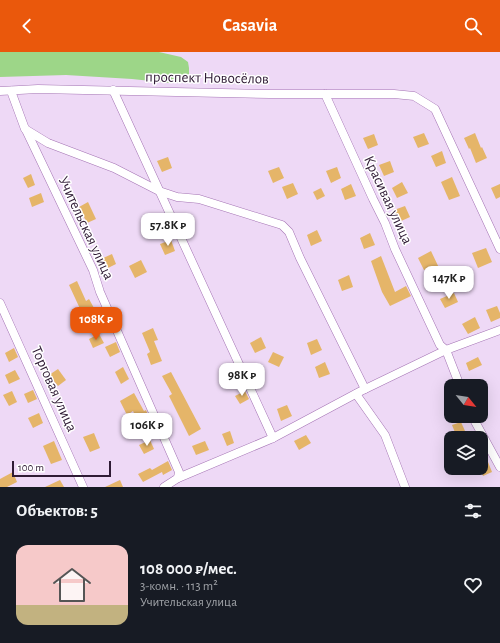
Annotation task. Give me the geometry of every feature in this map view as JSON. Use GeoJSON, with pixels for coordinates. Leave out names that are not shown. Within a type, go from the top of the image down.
{"type":"FeatureCollection","features":[{"type":"Feature","properties":{"kind":"street","name":"проспект Новосёлов"},"geometry":{"type":"LineString","coordinates":[[0,91],[38,88],[394,94],[414,96],[435,109],[500,249]]}},
{"type":"Feature","properties":{"kind":"street"},"geometry":{"type":"LineString","coordinates":[[113,90],[273,438]]}},
{"type":"Feature","properties":{"kind":"street","name":"Учительская улица"},"geometry":{"type":"LineString","coordinates":[[11,91],[25,130],[93,270],[100,292],[179,472],[178,478]]}},
{"type":"Feature","properties":{"kind":"street","name":"Красивая улица"},"geometry":{"type":"LineString","coordinates":[[325,94],[440,345],[446,350],[457,379]]}},
{"type":"Feature","properties":{"kind":"street"},"geometry":{"type":"LineString","coordinates":[[25,130],[48,143],[114,168],[159,191],[177,197],[199,198],[282,225],[289,232],[300,258],[365,389]]}},
{"type":"Feature","properties":{"kind":"street","name":"Торговая улица"},"geometry":{"type":"LineString","coordinates":[[0,303],[83,487]]}},
{"type":"Feature","properties":{"kind":"street"},"geometry":{"type":"LineString","coordinates":[[164,487],[178,478],[273,438],[365,389],[446,350],[500,330]]}},
{"type":"Feature","properties":{"kind":"street"},"geometry":{"type":"LineString","coordinates":[[356,394],[384,435],[405,487]]}},
{"type":"Feature","properties":{"kind":"street"},"geometry":{"type":"LineString","coordinates":[[476,423],[500,467]]}},
{"type":"Feature","properties":{"kind":"green space"},"geometry":{"type":"Polygon","coordinates":[[[0,52],[159,52],[181,57],[188,62],[189,74],[180,82],[170,83],[66,75],[0,77],[0,52]]]}},
{"type":"Feature","properties":{"kind":"building"},"geometry":{"type":"Polygon","coordinates":[[[424,133],[429,144],[418,148],[413,137],[424,133]]]}},
{"type":"Feature","properties":{"kind":"building"},"geometry":{"type":"Polygon","coordinates":[[[475,133],[487,158],[476,163],[464,138],[475,133]]]}},
{"type":"Feature","properties":{"kind":"building"},"geometry":{"type":"Polygon","coordinates":[[[374,134],[378,145],[368,149],[363,138],[374,134]]]}},
{"type":"Feature","properties":{"kind":"building"},"geometry":{"type":"Polygon","coordinates":[[[442,151],[446,163],[436,167],[431,156],[442,151]]]}},
{"type":"Feature","properties":{"kind":"building"},"geometry":{"type":"Polygon","coordinates":[[[168,157],[172,168],[162,172],[157,161],[168,157]]]}},
{"type":"Feature","properties":{"kind":"building"},"geometry":{"type":"Polygon","coordinates":[[[390,161],[394,172],[384,176],[379,165],[390,161]]]}},
{"type":"Feature","properties":{"kind":"building"},"geometry":{"type":"Polygon","coordinates":[[[279,167],[284,178],[273,183],[268,171],[279,167]]]}},
{"type":"Feature","properties":{"kind":"building"},"geometry":{"type":"Polygon","coordinates":[[[337,167],[341,178],[331,183],[326,171],[337,167]]]}},
{"type":"Feature","properties":{"kind":"building"},"geometry":{"type":"Polygon","coordinates":[[[31,174],[35,185],[28,188],[23,178],[31,174]]]}},
{"type":"Feature","properties":{"kind":"building"},"geometry":{"type":"Polygon","coordinates":[[[452,177],[460,196],[449,200],[441,182],[452,177]]]}},
{"type":"Feature","properties":{"kind":"building"},"geometry":{"type":"Polygon","coordinates":[[[402,182],[408,193],[397,198],[392,188],[402,182]]]}},
{"type":"Feature","properties":{"kind":"building"},"geometry":{"type":"Polygon","coordinates":[[[293,183],[298,194],[287,199],[282,187],[293,183]]]}},
{"type":"Feature","properties":{"kind":"building"},"geometry":{"type":"Polygon","coordinates":[[[351,184],[356,196],[345,200],[341,189],[351,184]]]}},
{"type":"Feature","properties":{"kind":"building"},"geometry":{"type":"Polygon","coordinates":[[[500,184],[500,197],[496,199],[491,188],[500,184]]]}},
{"type":"Feature","properties":{"kind":"building"},"geometry":{"type":"Polygon","coordinates":[[[321,188],[325,196],[317,200],[313,192],[321,188]]]}},
{"type":"Feature","properties":{"kind":"building"},"geometry":{"type":"Polygon","coordinates":[[[41,193],[44,202],[32,207],[29,198],[41,193]]]}},
{"type":"Feature","properties":{"kind":"building"},"geometry":{"type":"Polygon","coordinates":[[[88,202],[96,219],[87,223],[79,207],[88,202]]]}},
{"type":"Feature","properties":{"kind":"building"},"geometry":{"type":"Polygon","coordinates":[[[405,206],[410,217],[399,222],[394,210],[405,206]]]}},
{"type":"Feature","properties":{"kind":"building"},"geometry":{"type":"Polygon","coordinates":[[[317,230],[322,241],[311,246],[307,235],[317,230]]]}},
{"type":"Feature","properties":{"kind":"building"},"geometry":{"type":"Polygon","coordinates":[[[370,233],[375,245],[364,249],[360,238],[370,233]]]}},
{"type":"Feature","properties":{"kind":"building"},"geometry":{"type":"Polygon","coordinates":[[[171,240],[175,251],[165,255],[160,244],[171,240]]]}},
{"type":"Feature","properties":{"kind":"building"},"geometry":{"type":"Polygon","coordinates":[[[486,248],[492,262],[478,268],[472,253],[486,248]]]}},
{"type":"Feature","properties":{"kind":"building"},"geometry":{"type":"Polygon","coordinates":[[[431,251],[446,279],[433,284],[426,269],[424,270],[418,258],[431,251]]]}},
{"type":"Feature","properties":{"kind":"building"},"geometry":{"type":"Polygon","coordinates":[[[112,254],[116,264],[106,269],[101,259],[112,254]]]}},
{"type":"Feature","properties":{"kind":"building"},"geometry":{"type":"Polygon","coordinates":[[[381,256],[395,292],[406,286],[411,296],[390,306],[382,292],[371,261],[381,256]]]}},
{"type":"Feature","properties":{"kind":"building"},"geometry":{"type":"Polygon","coordinates":[[[141,260],[147,272],[135,278],[129,266],[141,260]]]}},
{"type":"Feature","properties":{"kind":"building"},"geometry":{"type":"Polygon","coordinates":[[[349,275],[353,287],[342,291],[338,280],[349,275]]]}},
{"type":"Feature","properties":{"kind":"building"},"geometry":{"type":"Polygon","coordinates":[[[77,281],[86,301],[89,299],[94,308],[82,313],[69,285],[77,281]]]}},
{"type":"Feature","properties":{"kind":"building"},"geometry":{"type":"Polygon","coordinates":[[[454,293],[458,302],[445,308],[440,299],[454,293]]]}},
{"type":"Feature","properties":{"kind":"building"},"geometry":{"type":"Polygon","coordinates":[[[497,306],[500,313],[500,318],[491,322],[486,310],[497,306]]]}},
{"type":"Feature","properties":{"kind":"building"},"geometry":{"type":"Polygon","coordinates":[[[475,317],[480,328],[468,334],[462,324],[475,317]]]}},
{"type":"Feature","properties":{"kind":"building"},"geometry":{"type":"Polygon","coordinates":[[[153,328],[158,340],[154,341],[162,361],[151,365],[147,354],[150,352],[142,333],[153,328]]]}},
{"type":"Feature","properties":{"kind":"building"},"geometry":{"type":"Polygon","coordinates":[[[99,334],[104,343],[93,348],[89,339],[99,334]]]}},
{"type":"Feature","properties":{"kind":"building"},"geometry":{"type":"Polygon","coordinates":[[[261,337],[266,348],[255,353],[250,343],[261,337]]]}},
{"type":"Feature","properties":{"kind":"building"},"geometry":{"type":"Polygon","coordinates":[[[317,339],[322,350],[311,355],[307,343],[317,339]]]}},
{"type":"Feature","properties":{"kind":"building"},"geometry":{"type":"Polygon","coordinates":[[[116,342],[120,352],[110,357],[105,347],[116,342]]]}},
{"type":"Feature","properties":{"kind":"building"},"geometry":{"type":"Polygon","coordinates":[[[14,348],[18,357],[9,362],[5,353],[14,348]]]}},
{"type":"Feature","properties":{"kind":"building"},"geometry":{"type":"Polygon","coordinates":[[[273,352],[284,357],[279,367],[268,362],[273,352]]]}},
{"type":"Feature","properties":{"kind":"building"},"geometry":{"type":"Polygon","coordinates":[[[478,357],[482,365],[469,371],[466,363],[478,357]]]}},
{"type":"Feature","properties":{"kind":"building"},"geometry":{"type":"Polygon","coordinates":[[[325,362],[330,374],[319,378],[315,367],[325,362]]]}},
{"type":"Feature","properties":{"kind":"building"},"geometry":{"type":"Polygon","coordinates":[[[123,367],[129,379],[121,384],[115,372],[123,367]]]}},
{"type":"Feature","properties":{"kind":"building"},"geometry":{"type":"Polygon","coordinates":[[[58,369],[66,380],[58,386],[49,375],[58,369]]]}},
{"type":"Feature","properties":{"kind":"building"},"geometry":{"type":"Polygon","coordinates":[[[15,370],[20,379],[9,384],[5,375],[15,370]]]}},
{"type":"Feature","properties":{"kind":"building"},"geometry":{"type":"Polygon","coordinates":[[[171,372],[201,429],[189,436],[169,396],[172,394],[162,376],[171,372]]]}},
{"type":"Feature","properties":{"kind":"building"},"geometry":{"type":"Polygon","coordinates":[[[33,390],[37,399],[28,403],[24,394],[33,390]]]}},
{"type":"Feature","properties":{"kind":"building"},"geometry":{"type":"Polygon","coordinates":[[[12,391],[17,402],[9,406],[3,395],[12,391]]]}},
{"type":"Feature","properties":{"kind":"building"},"geometry":{"type":"Polygon","coordinates":[[[245,391],[249,399],[240,404],[235,396],[245,391]]]}},
{"type":"Feature","properties":{"kind":"building"},"geometry":{"type":"Polygon","coordinates":[[[134,393],[144,411],[146,410],[152,425],[142,430],[133,411],[127,415],[120,401],[134,393]]]}},
{"type":"Feature","properties":{"kind":"building"},"geometry":{"type":"Polygon","coordinates":[[[287,405],[292,416],[281,421],[277,409],[287,405]]]}},
{"type":"Feature","properties":{"kind":"building"},"geometry":{"type":"Polygon","coordinates":[[[39,413],[43,423],[33,428],[28,418],[39,413]]]}},
{"type":"Feature","properties":{"kind":"building"},"geometry":{"type":"Polygon","coordinates":[[[461,423],[465,431],[454,431],[452,425],[461,423]]]}},
{"type":"Feature","properties":{"kind":"building"},"geometry":{"type":"Polygon","coordinates":[[[230,431],[234,443],[227,446],[222,434],[230,431]]]}},
{"type":"Feature","properties":{"kind":"building"},"geometry":{"type":"Polygon","coordinates":[[[94,433],[100,448],[90,452],[83,437],[94,433]]]}},
{"type":"Feature","properties":{"kind":"building"},"geometry":{"type":"Polygon","coordinates":[[[306,435],[311,443],[299,450],[294,441],[306,435]]]}},
{"type":"Feature","properties":{"kind":"building"},"geometry":{"type":"Polygon","coordinates":[[[150,440],[154,449],[144,454],[139,445],[150,440]]]}},
{"type":"Feature","properties":{"kind":"building"},"geometry":{"type":"Polygon","coordinates":[[[54,441],[62,460],[51,464],[43,446],[54,441]]]}},
{"type":"Feature","properties":{"kind":"building"},"geometry":{"type":"Polygon","coordinates":[[[205,441],[209,450],[196,455],[192,446],[205,441]]]}},
{"type":"Feature","properties":{"kind":"building"},"geometry":{"type":"Polygon","coordinates":[[[168,461],[172,470],[163,475],[162,472],[143,482],[138,474],[150,468],[152,470],[168,461]]]}},
{"type":"Feature","properties":{"kind":"building"},"geometry":{"type":"Polygon","coordinates":[[[488,462],[492,472],[488,474],[488,462]]]}},
{"type":"Feature","properties":{"kind":"building"},"geometry":{"type":"Polygon","coordinates":[[[13,472],[17,482],[7,487],[0,487],[0,479],[13,472]]]}},
{"type":"Feature","properties":{"kind":"building"},"geometry":{"type":"Polygon","coordinates":[[[60,480],[64,487],[45,487],[60,480]]]}},
{"type":"Feature","properties":{"kind":"building"},"geometry":{"type":"Polygon","coordinates":[[[120,480],[123,487],[105,487],[120,480]]]}}]}
